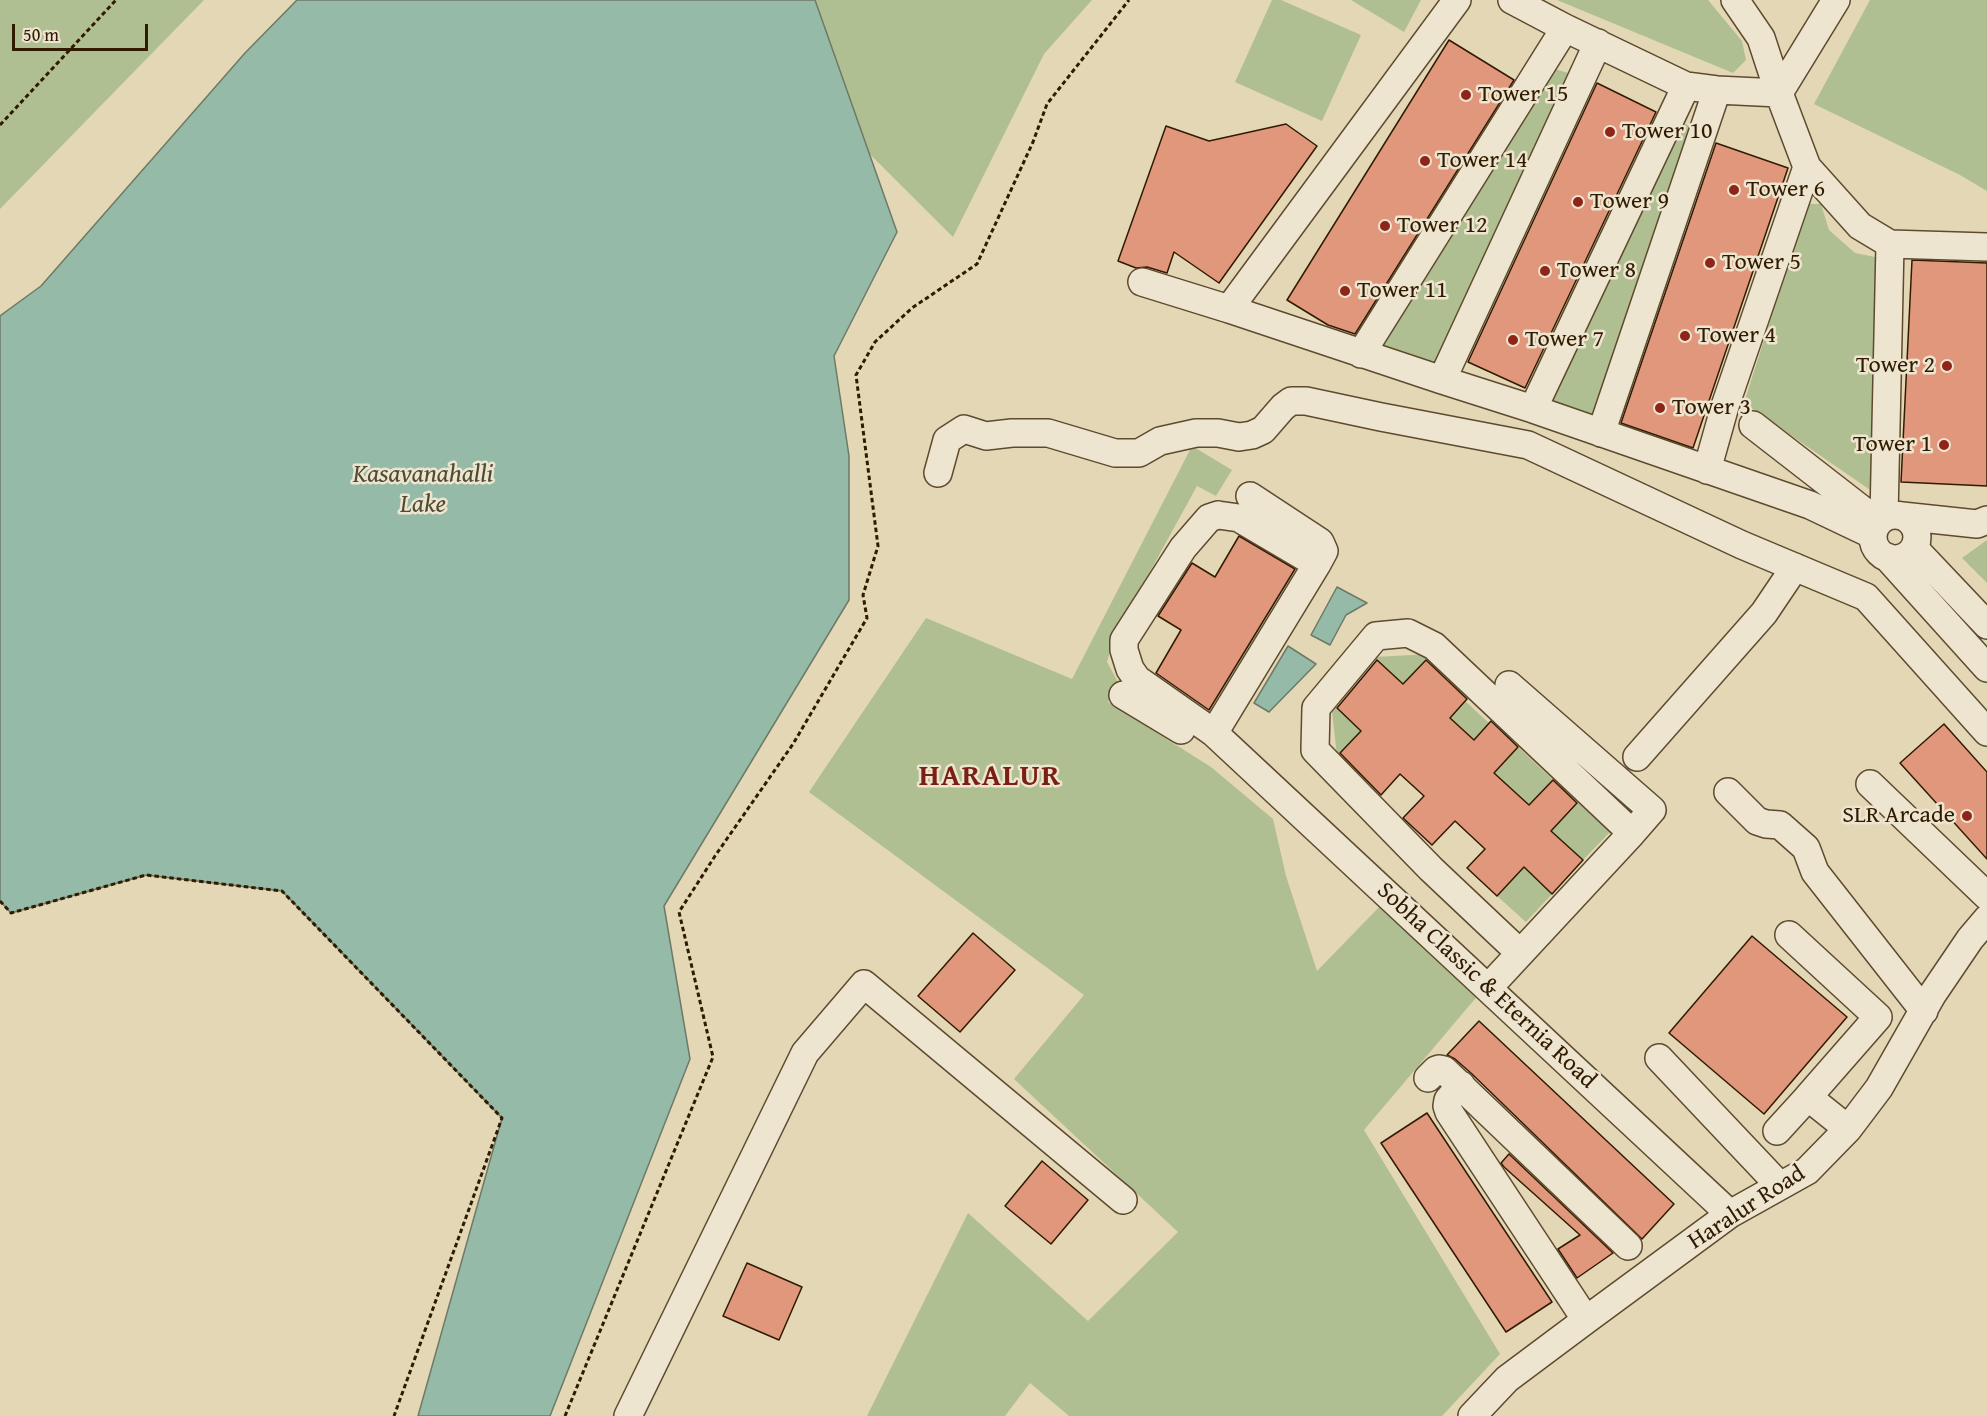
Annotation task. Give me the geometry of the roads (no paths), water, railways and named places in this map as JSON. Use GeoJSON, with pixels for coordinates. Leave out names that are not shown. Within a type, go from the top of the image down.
{"type":"FeatureCollection","features":[{"type":"Feature","properties":{"kind":"street"},"geometry":{"type":"LineString","coordinates":[[1229,309],[1457,0]]}},
{"type":"Feature","properties":{"kind":"street"},"geometry":{"type":"LineString","coordinates":[[1512,0],[1686,87],[1779,93]]}},
{"type":"Feature","properties":{"kind":"street"},"geometry":{"type":"LineString","coordinates":[[1735,0],[1761,38],[1807,167],[1860,226],[1890,244],[1987,246]]}},
{"type":"Feature","properties":{"kind":"street"},"geometry":{"type":"LineString","coordinates":[[1779,93],[1836,0]]}},
{"type":"Feature","properties":{"kind":"street"},"geometry":{"type":"LineString","coordinates":[[1361,354],[1564,28]]}},
{"type":"Feature","properties":{"kind":"street"},"geometry":{"type":"LineString","coordinates":[[1442,381],[1598,43]]}},
{"type":"Feature","properties":{"kind":"street"},"geometry":{"type":"LineString","coordinates":[[1533,409],[1686,87]]}},
{"type":"Feature","properties":{"kind":"street"},"geometry":{"type":"LineString","coordinates":[[1601,433],[1717,90]]}},
{"type":"Feature","properties":{"kind":"street"},"geometry":{"type":"LineString","coordinates":[[1707,470],[1725,406],[1807,167]]}},
{"type":"Feature","properties":{"kind":"street"},"geometry":{"type":"LineString","coordinates":[[1890,244],[1884,522],[1876,549],[1887,557],[1987,668]]}},
{"type":"Feature","properties":{"kind":"street"},"geometry":{"type":"LineString","coordinates":[[1142,282],[1533,409],[1810,505],[1884,522],[1977,524],[1987,520]]}},
{"type":"Feature","properties":{"kind":"street"},"geometry":{"type":"LineString","coordinates":[[938,473],[947,440],[964,429],[986,436],[1048,433],[1115,453],[1139,453],[1160,441],[1196,433],[1252,435],[1263,430],[1291,401],[1306,401],[1528,445],[1720,535],[1866,597],[1987,732]]}},
{"type":"Feature","properties":{"kind":"street"},"geometry":{"type":"LineString","coordinates":[[1753,424],[1884,522],[1908,518],[1916,529],[1917,542],[1914,548],[1905,556],[1887,557]]}},
{"type":"Feature","properties":{"kind":"street"},"geometry":{"type":"LineString","coordinates":[[1123,695],[1185,732],[1210,730],[1317,564],[1324,551],[1320,542],[1250,496]]}},
{"type":"Feature","properties":{"kind":"street","name":"Sobha Classic & Eternia Road"},"geometry":{"type":"LineString","coordinates":[[1317,564],[1239,518],[1218,515],[1209,518],[1183,548],[1124,640],[1124,650],[1130,669],[1137,679],[1210,730],[1241,758],[1730,1214]]}},
{"type":"Feature","properties":{"kind":"street"},"geometry":{"type":"LineString","coordinates":[[1914,548],[1987,625]]}},
{"type":"Feature","properties":{"kind":"street"},"geometry":{"type":"LineString","coordinates":[[1637,757],[1764,613],[1795,567]]}},
{"type":"Feature","properties":{"kind":"street"},"geometry":{"type":"LineString","coordinates":[[1520,953],[1431,869],[1315,750],[1316,708],[1376,636],[1408,633],[1434,646],[1632,833]]}},
{"type":"Feature","properties":{"kind":"street"},"geometry":{"type":"LineString","coordinates":[[1488,988],[1652,810],[1509,684]]}},
{"type":"Feature","properties":{"kind":"street"},"geometry":{"type":"LineString","coordinates":[[1869,784],[1987,896]]}},
{"type":"Feature","properties":{"kind":"street"},"geometry":{"type":"LineString","coordinates":[[1728,792],[1757,820],[1766,824],[1780,825],[1806,848],[1815,872],[1924,1011]]}},
{"type":"Feature","properties":{"kind":"street","name":"Haralur Road"},"geometry":{"type":"LineString","coordinates":[[1472,1416],[1507,1379],[1730,1214],[1807,1171],[1848,1129],[1879,1088],[1970,939],[1987,919]]}},
{"type":"Feature","properties":{"kind":"street"},"geometry":{"type":"LineString","coordinates":[[1777,1131],[1878,1017],[1789,935]]}},
{"type":"Feature","properties":{"kind":"street"},"geometry":{"type":"LineString","coordinates":[[628,1416],[805,1053],[864,984],[1123,1200]]}},
{"type":"Feature","properties":{"kind":"street"},"geometry":{"type":"LineString","coordinates":[[1659,1058],[1780,1186]]}},
{"type":"Feature","properties":{"kind":"street"},"geometry":{"type":"LineString","coordinates":[[1428,1078],[1440,1069],[1461,1085],[1628,1246]]}},
{"type":"Feature","properties":{"kind":"street"},"geometry":{"type":"LineString","coordinates":[[1461,1085],[1448,1100],[1449,1112],[1586,1320]]}},
{"type":"Feature","properties":{"kind":"street"},"geometry":{"type":"LineString","coordinates":[[1808,1097],[1848,1129]]}},
{"type":"Feature","properties":{"kind":"water","name":"Kasavanahalli Lake"},"geometry":{"type":"Polygon","coordinates":[[[297,0],[815,0],[897,232],[834,356],[849,456],[849,600],[664,906],[690,1059],[550,1416],[418,1416],[502,1118],[282,891],[146,875],[11,913],[0,901],[0,316],[41,286],[245,53],[297,0]]]}},
{"type":"Feature","properties":{"kind":"water"},"geometry":{"type":"Polygon","coordinates":[[[1337,587],[1367,603],[1346,615],[1330,645],[1311,635],[1337,587]]]}},
{"type":"Feature","properties":{"kind":"water"},"geometry":{"type":"Polygon","coordinates":[[[1288,646],[1316,664],[1269,712],[1254,703],[1288,646]]]}},
{"type":"Feature","properties":{"kind":"place","name":"Tower 15"},"geometry":{"type":"Point","coordinates":[1466,95]}},
{"type":"Feature","properties":{"kind":"place","name":"Tower 10"},"geometry":{"type":"Point","coordinates":[1610,132]}},
{"type":"Feature","properties":{"kind":"place","name":"Tower 14"},"geometry":{"type":"Point","coordinates":[1425,161]}},
{"type":"Feature","properties":{"kind":"place","name":"Tower 6"},"geometry":{"type":"Point","coordinates":[1734,190]}},
{"type":"Feature","properties":{"kind":"place","name":"Tower 9"},"geometry":{"type":"Point","coordinates":[1578,202]}},
{"type":"Feature","properties":{"kind":"place","name":"Tower 12"},"geometry":{"type":"Point","coordinates":[1385,226]}},
{"type":"Feature","properties":{"kind":"place","name":"Tower 5"},"geometry":{"type":"Point","coordinates":[1710,263]}},
{"type":"Feature","properties":{"kind":"place","name":"Tower 8"},"geometry":{"type":"Point","coordinates":[1545,271]}},
{"type":"Feature","properties":{"kind":"place","name":"Tower 11"},"geometry":{"type":"Point","coordinates":[1345,291]}},
{"type":"Feature","properties":{"kind":"place","name":"Tower 4"},"geometry":{"type":"Point","coordinates":[1685,336]}},
{"type":"Feature","properties":{"kind":"place","name":"Tower 7"},"geometry":{"type":"Point","coordinates":[1513,340]}},
{"type":"Feature","properties":{"kind":"place","name":"Tower 2"},"geometry":{"type":"Point","coordinates":[1947,366]}},
{"type":"Feature","properties":{"kind":"place","name":"Tower 3"},"geometry":{"type":"Point","coordinates":[1660,408]}},
{"type":"Feature","properties":{"kind":"place","name":"Tower 1"},"geometry":{"type":"Point","coordinates":[1944,445]}},
{"type":"Feature","properties":{"kind":"place","name":"SLR Arcade"},"geometry":{"type":"Point","coordinates":[1967,816]}},
{"type":"Feature","properties":{"kind":"district","name":"HARALUR"},"geometry":{"type":"Point","coordinates":[990,777]}}]}
